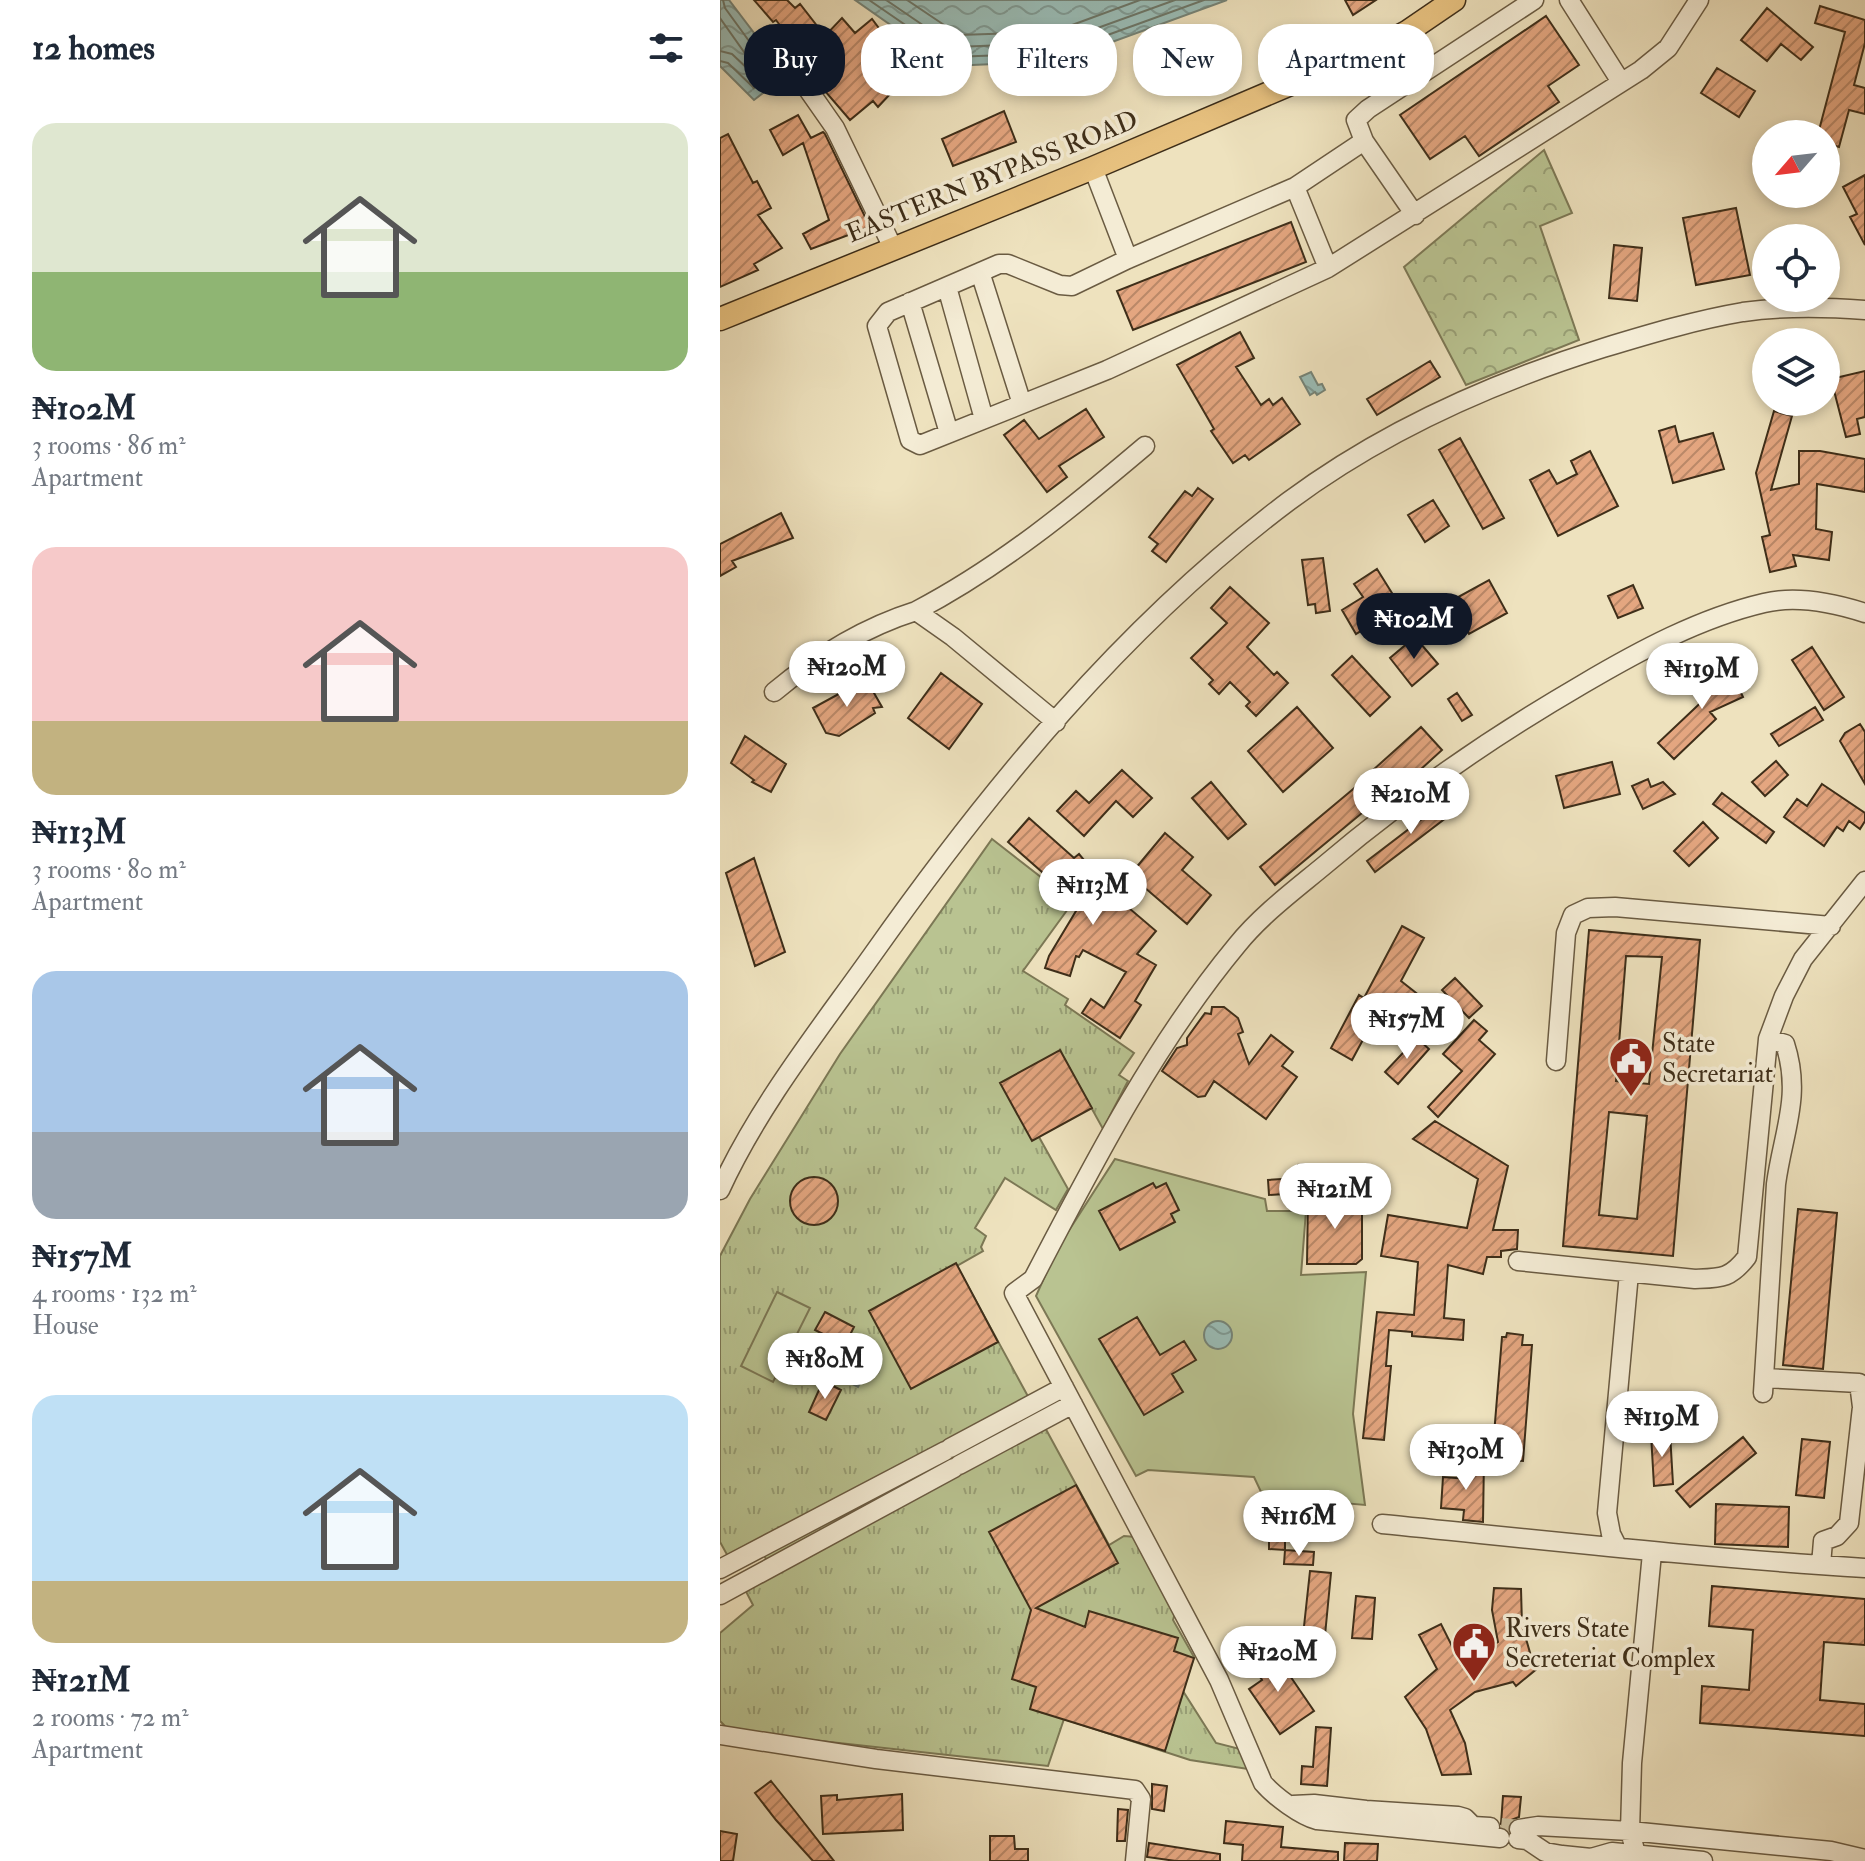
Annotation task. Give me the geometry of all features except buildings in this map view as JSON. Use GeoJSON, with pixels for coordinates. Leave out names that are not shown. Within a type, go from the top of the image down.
{"type":"FeatureCollection","features":[{"type":"Feature","properties":{"kind":"main road","name":"EASTERN BYPASS ROAD"},"geometry":{"type":"LineString","coordinates":[[720,319],[1093,168],[1300,80],[1351,62],[1407,32],[1454,0]]}},
{"type":"Feature","properties":{"kind":"street"},"geometry":{"type":"LineString","coordinates":[[1415,215],[1355,124],[1361,115],[1534,0]]}},
{"type":"Feature","properties":{"kind":"street"},"geometry":{"type":"LineString","coordinates":[[1569,0],[1621,82]]}},
{"type":"Feature","properties":{"kind":"street"},"geometry":{"type":"LineString","coordinates":[[1364,141],[1295,187],[1072,286],[1060,285],[1008,264],[999,264],[888,312],[877,326],[910,440],[920,445],[1107,370],[1328,268],[1641,70],[1668,48],[1699,0]]}},
{"type":"Feature","properties":{"kind":"street"},"geometry":{"type":"LineString","coordinates":[[813,96],[835,128],[893,248]]}},
{"type":"Feature","properties":{"kind":"street"},"geometry":{"type":"LineString","coordinates":[[1093,168],[1128,259]]}},
{"type":"Feature","properties":{"kind":"street"},"geometry":{"type":"LineString","coordinates":[[1295,187],[1328,268]]}},
{"type":"Feature","properties":{"kind":"street"},"geometry":{"type":"LineString","coordinates":[[980,272],[1022,404]]}},
{"type":"Feature","properties":{"kind":"street"},"geometry":{"type":"LineString","coordinates":[[947,287],[984,419]]}},
{"type":"Feature","properties":{"kind":"street"},"geometry":{"type":"LineString","coordinates":[[910,302],[949,433]]}},
{"type":"Feature","properties":{"kind":"street"},"geometry":{"type":"LineString","coordinates":[[721,1186],[767,1105],[898,918],[974,818],[1056,722],[1145,626],[1291,500],[1378,444],[1482,392],[1572,358],[1657,332],[1744,312],[1816,307],[1865,310]]}},
{"type":"Feature","properties":{"kind":"street"},"geometry":{"type":"LineString","coordinates":[[774,692],[807,664],[860,632],[916,611],[992,568],[1145,446]]}},
{"type":"Feature","properties":{"kind":"street"},"geometry":{"type":"LineString","coordinates":[[1703,1861],[1612,1852],[1591,1858],[1562,1855],[1545,1852],[1509,1833],[1317,1820],[1304,1817],[1293,1805],[1279,1799],[1263,1783],[1219,1680],[1014,1293],[1033,1279],[1137,1086],[1238,943],[1280,902],[1359,836],[1447,769],[1526,717],[1656,644],[1766,602],[1833,603],[1865,613]]}},
{"type":"Feature","properties":{"kind":"street"},"geometry":{"type":"LineString","coordinates":[[916,611],[953,637],[1056,722]]}},
{"type":"Feature","properties":{"kind":"street"},"geometry":{"type":"LineString","coordinates":[[1518,1261],[1695,1279],[1723,1278],[1736,1271],[1747,1257],[1768,1039],[1784,996],[1803,959],[1865,881]]}},
{"type":"Feature","properties":{"kind":"street"},"geometry":{"type":"LineString","coordinates":[[1556,1061],[1566,933],[1573,915],[1588,908],[1615,907],[1831,926]]}},
{"type":"Feature","properties":{"kind":"street"},"geometry":{"type":"LineString","coordinates":[[1768,1039],[1785,1044],[1792,1066],[1793,1105],[1780,1151],[1776,1184],[1763,1386],[1859,1383],[1862,1407],[1849,1523],[1837,1536],[1823,1541],[1821,1565]]}},
{"type":"Feature","properties":{"kind":"street"},"geometry":{"type":"LineString","coordinates":[[1617,1546],[1607,1513],[1629,1273]]}},
{"type":"Feature","properties":{"kind":"street"},"geometry":{"type":"LineString","coordinates":[[720,1569],[1064,1387]]}},
{"type":"Feature","properties":{"kind":"street"},"geometry":{"type":"LineString","coordinates":[[720,1595],[1073,1404]]}},
{"type":"Feature","properties":{"kind":"street"},"geometry":{"type":"LineString","coordinates":[[943,1452],[952,1469]]}},
{"type":"Feature","properties":{"kind":"street"},"geometry":{"type":"LineString","coordinates":[[839,1508],[848,1525]]}},
{"type":"Feature","properties":{"kind":"street"},"geometry":{"type":"LineString","coordinates":[[1382,1524],[1617,1546],[1652,1553],[1865,1568]]}},
{"type":"Feature","properties":{"kind":"street"},"geometry":{"type":"LineString","coordinates":[[1636,1854],[1630,1831],[1634,1738],[1652,1553]]}},
{"type":"Feature","properties":{"kind":"street"},"geometry":{"type":"LineString","coordinates":[[720,1735],[833,1753],[1135,1790],[1141,1799],[1135,1861]]}},
{"type":"Feature","properties":{"kind":"street"},"geometry":{"type":"LineString","coordinates":[[1509,1833],[1538,1826],[1630,1831],[1831,1851],[1865,1859]]}},
{"type":"Feature","properties":{"kind":"green space"},"geometry":{"type":"Polygon","coordinates":[[[1544,150],[1572,213],[1540,226],[1579,340],[1466,385],[1404,267],[1544,150]]]}},
{"type":"Feature","properties":{"kind":"green space"},"geometry":{"type":"Polygon","coordinates":[[[992,839],[1073,902],[1023,971],[1068,999],[1065,1005],[1134,1053],[1119,1075],[1128,1081],[1103,1129],[1060,1051],[1039,1137],[1068,1189],[1056,1210],[1005,1178],[975,1228],[986,1236],[981,1247],[983,1251],[957,1266],[1109,1545],[1124,1536],[1136,1537],[1176,1610],[1173,1620],[1194,1657],[1183,1691],[1216,1743],[1240,1749],[1248,1769],[1190,1760],[1064,1719],[1048,1766],[739,1732],[720,1721],[720,1633],[753,1605],[739,1578],[768,1563],[764,1555],[735,1569],[720,1542],[720,1256],[750,1199],[840,1054],[992,839]]]}},
{"type":"Feature","properties":{"kind":"green space"},"geometry":{"type":"Polygon","coordinates":[[[1115,1159],[1265,1199],[1267,1211],[1306,1211],[1301,1275],[1366,1272],[1353,1414],[1365,1505],[1263,1496],[1254,1477],[1148,1470],[1136,1476],[1036,1296],[1057,1249],[1115,1159]]]}},
{"type":"Feature","properties":{"kind":"green space"},"geometry":{"type":"Polygon","coordinates":[[[777,1292],[810,1308],[773,1382],[741,1366],[777,1292]]]}},
{"type":"Feature","properties":{"kind":"water"},"geometry":{"type":"Polygon","coordinates":[[[720,0],[729,0],[747,24],[744,24],[744,90],[720,66],[720,0]]]}},
{"type":"Feature","properties":{"kind":"water"},"geometry":{"type":"Polygon","coordinates":[[[855,0],[1227,0],[1161,24],[1133,24],[1133,34],[1117,40],[1117,24],[988,24],[988,64],[972,65],[972,24],[889,24],[855,0]]]}},
{"type":"Feature","properties":{"kind":"water"},"geometry":{"type":"Polygon","coordinates":[[[1311,372],[1318,385],[1322,384],[1325,390],[1317,395],[1315,392],[1310,395],[1300,377],[1311,372]]]}},
{"type":"Feature","properties":{"kind":"water"},"geometry":{"type":"Polygon","coordinates":[[[1218,1321],[1228,1325],[1232,1335],[1228,1345],[1218,1349],[1208,1345],[1204,1335],[1208,1325],[1218,1321]]]}},
{"type":"Feature","properties":{"kind":"water"},"geometry":{"type":"Polygon","coordinates":[[[859,1347],[875,1355],[858,1387],[835,1375],[840,1365],[847,1369],[859,1347]]]}},
{"type":"Feature","properties":{"kind":"tunnel"},"geometry":{"type":"LineString","coordinates":[[1501,1827],[1519,1829]]}},
{"type":"Feature","properties":{"kind":"place","name":"State Secretariat"},"geometry":{"type":"Point","coordinates":[1631,1098]}},
{"type":"Feature","properties":{"kind":"place","name":"Rivers State Secreteriat Complex"},"geometry":{"type":"Point","coordinates":[1474,1683]}}]}
